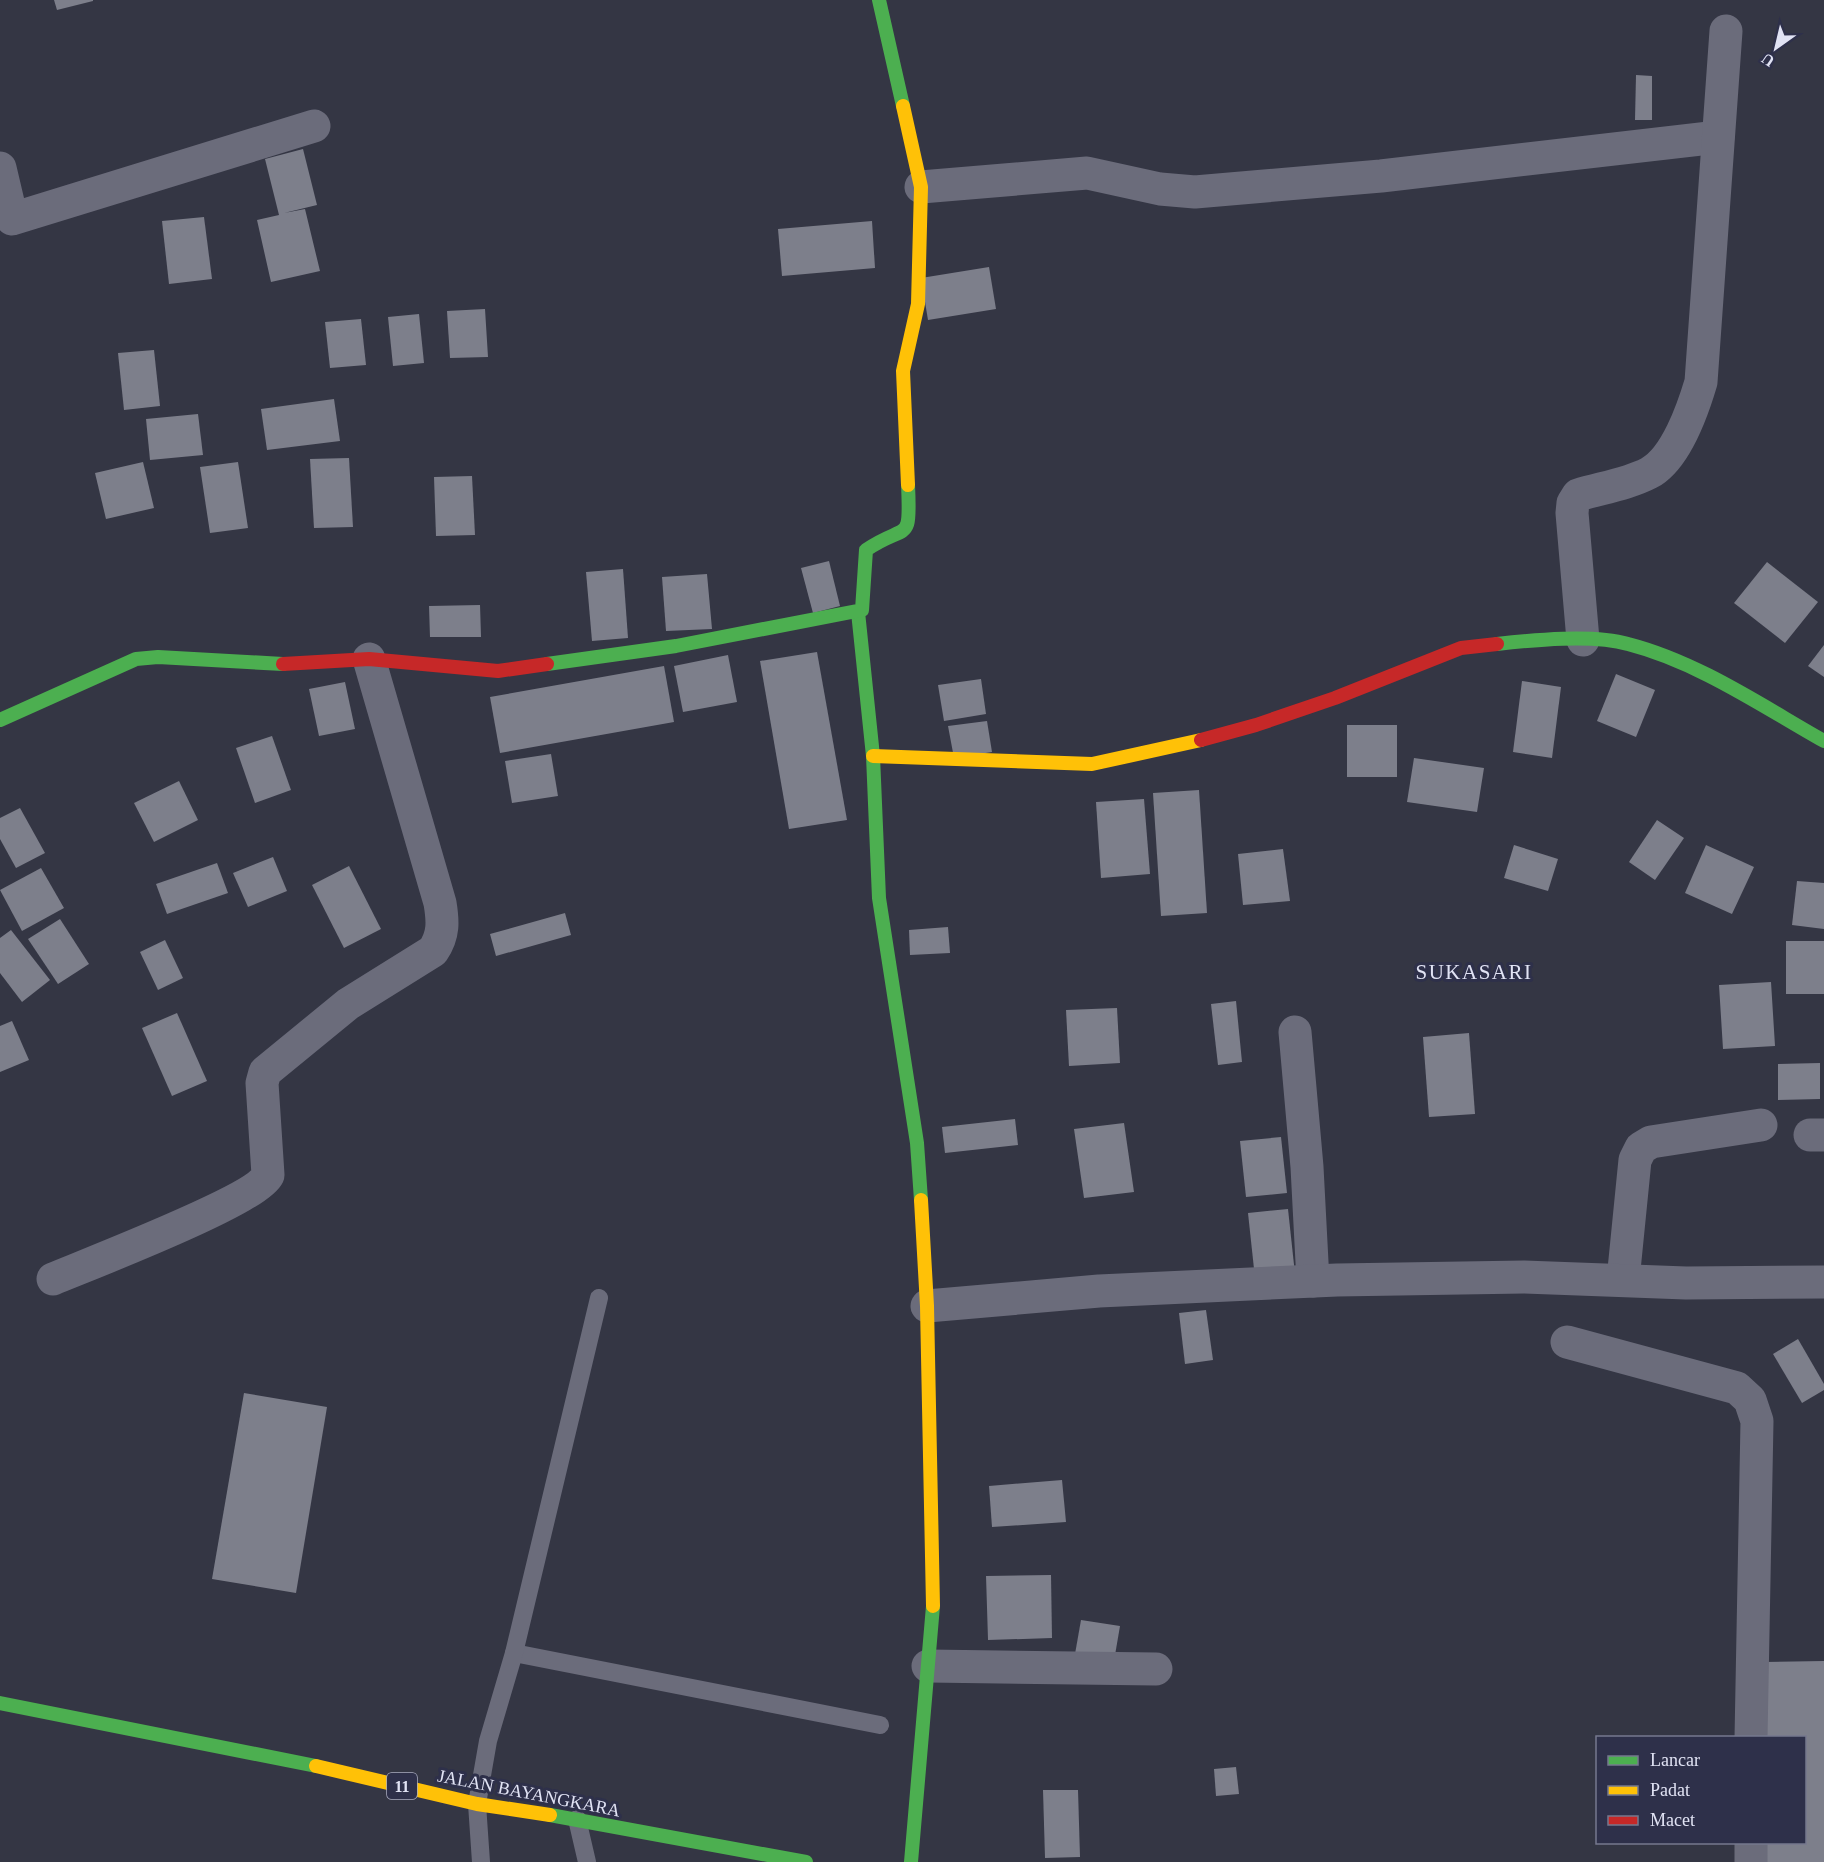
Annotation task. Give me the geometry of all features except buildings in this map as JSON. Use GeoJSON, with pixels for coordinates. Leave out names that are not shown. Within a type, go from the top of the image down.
{"type":"FeatureCollection","features":[{"type":"Feature","properties":{"kind":"main road"},"geometry":{"type":"LineString","coordinates":[[0,720],[136,659],[158,657],[276,664],[369,659],[498,671],[676,646],[858,612],[863,606],[866,550],[872,545],[897,536],[907,528],[910,521],[903,371],[918,304],[921,186],[879,0]]}},
{"type":"Feature","properties":{"kind":"main road"},"geometry":{"type":"LineString","coordinates":[[858,612],[873,756],[879,898],[917,1143],[927,1306],[934,1593],[911,1862]]}},
{"type":"Feature","properties":{"kind":"main road"},"geometry":{"type":"LineString","coordinates":[[873,756],[1092,764],[1150,753],[1256,725],[1335,698],[1461,648],[1526,641],[1583,640],[1627,643],[1671,659],[1731,688],[1824,741]]}},
{"type":"Feature","properties":{"kind":"main road","name":"JALAN BAYANGKARA"},"geometry":{"type":"LineString","coordinates":[[0,1703],[317,1766],[477,1804],[577,1819],[806,1862]]}},
{"type":"Feature","properties":{"kind":"street"},"geometry":{"type":"LineString","coordinates":[[1583,640],[1573,503],[1578,495],[1649,473],[1663,462],[1693,410],[1701,382],[1726,31]]}},
{"type":"Feature","properties":{"kind":"street"},"geometry":{"type":"LineString","coordinates":[[0,168],[12,219],[314,126]]}},
{"type":"Feature","properties":{"kind":"street"},"geometry":{"type":"LineString","coordinates":[[921,186],[1087,172],[1160,189],[1195,192],[1381,176],[1718,137]]}},
{"type":"Feature","properties":{"kind":"street"},"geometry":{"type":"LineString","coordinates":[[53,1280],[231,1202],[265,1182],[268,1174],[262,1083],[265,1072],[348,1004],[433,951],[440,940],[443,921],[440,903],[369,659]]}},
{"type":"Feature","properties":{"kind":"street"},"geometry":{"type":"LineString","coordinates":[[1295,1032],[1306,1146],[1313,1281]]}},
{"type":"Feature","properties":{"kind":"street"},"geometry":{"type":"LineString","coordinates":[[1623,1280],[1635,1160],[1641,1148],[1651,1142],[1761,1125]]}},
{"type":"Feature","properties":{"kind":"street"},"geometry":{"type":"LineString","coordinates":[[927,1306],[1099,1292],[1313,1281],[1524,1276],[1623,1280],[1824,1282]]}},
{"type":"Feature","properties":{"kind":"street"},"geometry":{"type":"LineString","coordinates":[[1567,1342],[1737,1388],[1750,1400],[1757,1421],[1751,1736]]}},
{"type":"Feature","properties":{"kind":"street"},"geometry":{"type":"LineString","coordinates":[[928,1666],[1156,1669]]}},
{"type":"Feature","properties":{"kind":"street"},"geometry":{"type":"LineString","coordinates":[[1751,1844],[1751,1862]]}},
{"type":"Feature","properties":{"kind":"lane"},"geometry":{"type":"LineString","coordinates":[[482,1862],[477,1804],[488,1741],[513,1653],[599,1298]]}},
{"type":"Feature","properties":{"kind":"lane"},"geometry":{"type":"LineString","coordinates":[[513,1653],[880,1725]]}},
{"type":"Feature","properties":{"kind":"lane"},"geometry":{"type":"LineString","coordinates":[[577,1819],[587,1862]]}},
{"type":"Feature","properties":{"kind":"traffic: fast"},"geometry":{"type":"LineString","coordinates":[[879,0],[903,106]]}},
{"type":"Feature","properties":{"kind":"traffic: fast"},"geometry":{"type":"LineString","coordinates":[[547,664],[676,646],[862,610],[866,550],[904,530],[908,517],[908,485]]}},
{"type":"Feature","properties":{"kind":"traffic: fast"},"geometry":{"type":"LineString","coordinates":[[858,612],[873,756],[879,898],[917,1143],[921,1200]]}},
{"type":"Feature","properties":{"kind":"traffic: fast"},"geometry":{"type":"LineString","coordinates":[[1497,644],[1581,639],[1628,644],[1704,673],[1824,741]]}},
{"type":"Feature","properties":{"kind":"traffic: fast"},"geometry":{"type":"LineString","coordinates":[[0,720],[136,659],[158,657],[283,664]]}},
{"type":"Feature","properties":{"kind":"traffic: fast"},"geometry":{"type":"LineString","coordinates":[[911,1862],[933,1606]]}},
{"type":"Feature","properties":{"kind":"traffic: fast"},"geometry":{"type":"LineString","coordinates":[[0,1703],[316,1766]]}},
{"type":"Feature","properties":{"kind":"traffic: fast"},"geometry":{"type":"LineString","coordinates":[[550,1815],[806,1862]]}},
{"type":"Feature","properties":{"kind":"traffic: slow"},"geometry":{"type":"LineString","coordinates":[[903,106],[921,187],[918,304],[903,371],[908,485]]}},
{"type":"Feature","properties":{"kind":"traffic: slow"},"geometry":{"type":"LineString","coordinates":[[873,756],[1092,764],[1201,740]]}},
{"type":"Feature","properties":{"kind":"traffic: slow"},"geometry":{"type":"LineString","coordinates":[[921,1200],[927,1306],[933,1606]]}},
{"type":"Feature","properties":{"kind":"traffic: slow"},"geometry":{"type":"LineString","coordinates":[[316,1766],[477,1804],[550,1815]]}},
{"type":"Feature","properties":{"kind":"traffic: jam"},"geometry":{"type":"LineString","coordinates":[[1201,740],[1256,725],[1335,698],[1461,648],[1497,644]]}},
{"type":"Feature","properties":{"kind":"traffic: jam"},"geometry":{"type":"LineString","coordinates":[[283,664],[369,659],[498,671],[547,664]]}},
{"type":"Feature","properties":{"kind":"district","name":"SUKASARI"},"geometry":{"type":"Point","coordinates":[1474,972]}}]}
